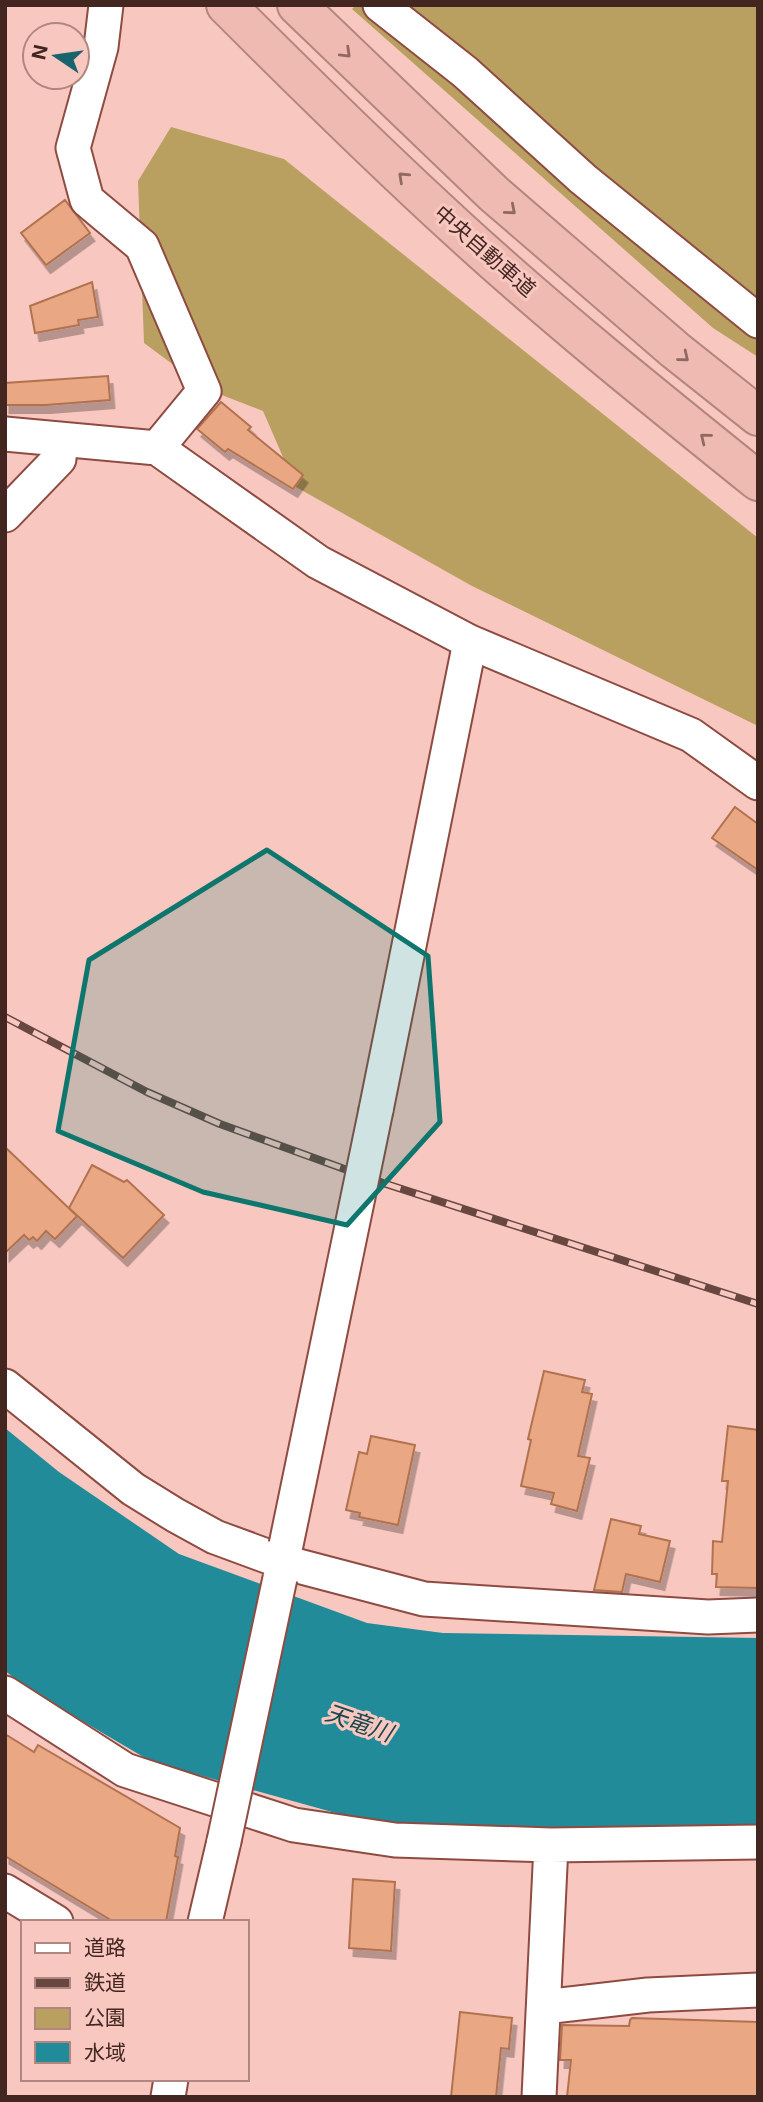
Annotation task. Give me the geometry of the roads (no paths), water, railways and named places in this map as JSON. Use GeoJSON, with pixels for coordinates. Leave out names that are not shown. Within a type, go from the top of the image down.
{"type":"FeatureCollection","features":[{"type":"Feature","properties":{"kind":"highway","name":"中央自動車道"},"geometry":{"type":"LineString","coordinates":[[226,5],[459,230],[643,389],[758,481]]}},
{"type":"Feature","properties":{"kind":"highway"},"geometry":{"type":"LineString","coordinates":[[298,5],[494,194],[675,350],[758,416]]}},
{"type":"Feature","properties":{"kind":"street"},"geometry":{"type":"LineString","coordinates":[[107,5],[101,47],[73,148],[87,200],[142,246],[204,391],[157,448]]}},
{"type":"Feature","properties":{"kind":"street"},"geometry":{"type":"LineString","coordinates":[[380,5],[465,72],[583,179],[758,321]]}},
{"type":"Feature","properties":{"kind":"street"},"geometry":{"type":"LineString","coordinates":[[5,434],[157,448],[318,562],[470,642],[691,736],[758,783]]}},
{"type":"Feature","properties":{"kind":"street"},"geometry":{"type":"LineString","coordinates":[[5,516],[60,459],[60,440]]}},
{"type":"Feature","properties":{"kind":"street"},"geometry":{"type":"LineString","coordinates":[[205,1920],[283,1562],[470,642]]}},
{"type":"Feature","properties":{"kind":"street"},"geometry":{"type":"LineString","coordinates":[[5,1386],[134,1489],[175,1516],[215,1537],[283,1562],[424,1599],[708,1617],[758,1615]]}},
{"type":"Feature","properties":{"kind":"street"},"geometry":{"type":"LineString","coordinates":[[5,1693],[125,1770],[294,1825],[395,1840],[551,1845],[758,1842]]}},
{"type":"Feature","properties":{"kind":"street"},"geometry":{"type":"LineString","coordinates":[[539,2097],[551,1845]]}},
{"type":"Feature","properties":{"kind":"street"},"geometry":{"type":"LineString","coordinates":[[5,1891],[53,1920]]}},
{"type":"Feature","properties":{"kind":"street"},"geometry":{"type":"LineString","coordinates":[[544,2007],[648,1995],[758,1990]]}},
{"type":"Feature","properties":{"kind":"water","name":"天竜川"},"geometry":{"type":"Polygon","coordinates":[[[5,1428],[59,1472],[179,1554],[367,1623],[443,1633],[758,1638],[758,1830],[419,1826],[350,1817],[152,1762],[38,1695],[5,1671],[5,1428]]]}},
{"type":"Feature","properties":{"kind":"railway"},"geometry":{"type":"LineString","coordinates":[[5,1017],[147,1092],[220,1124],[383,1183],[758,1304]]}}]}
